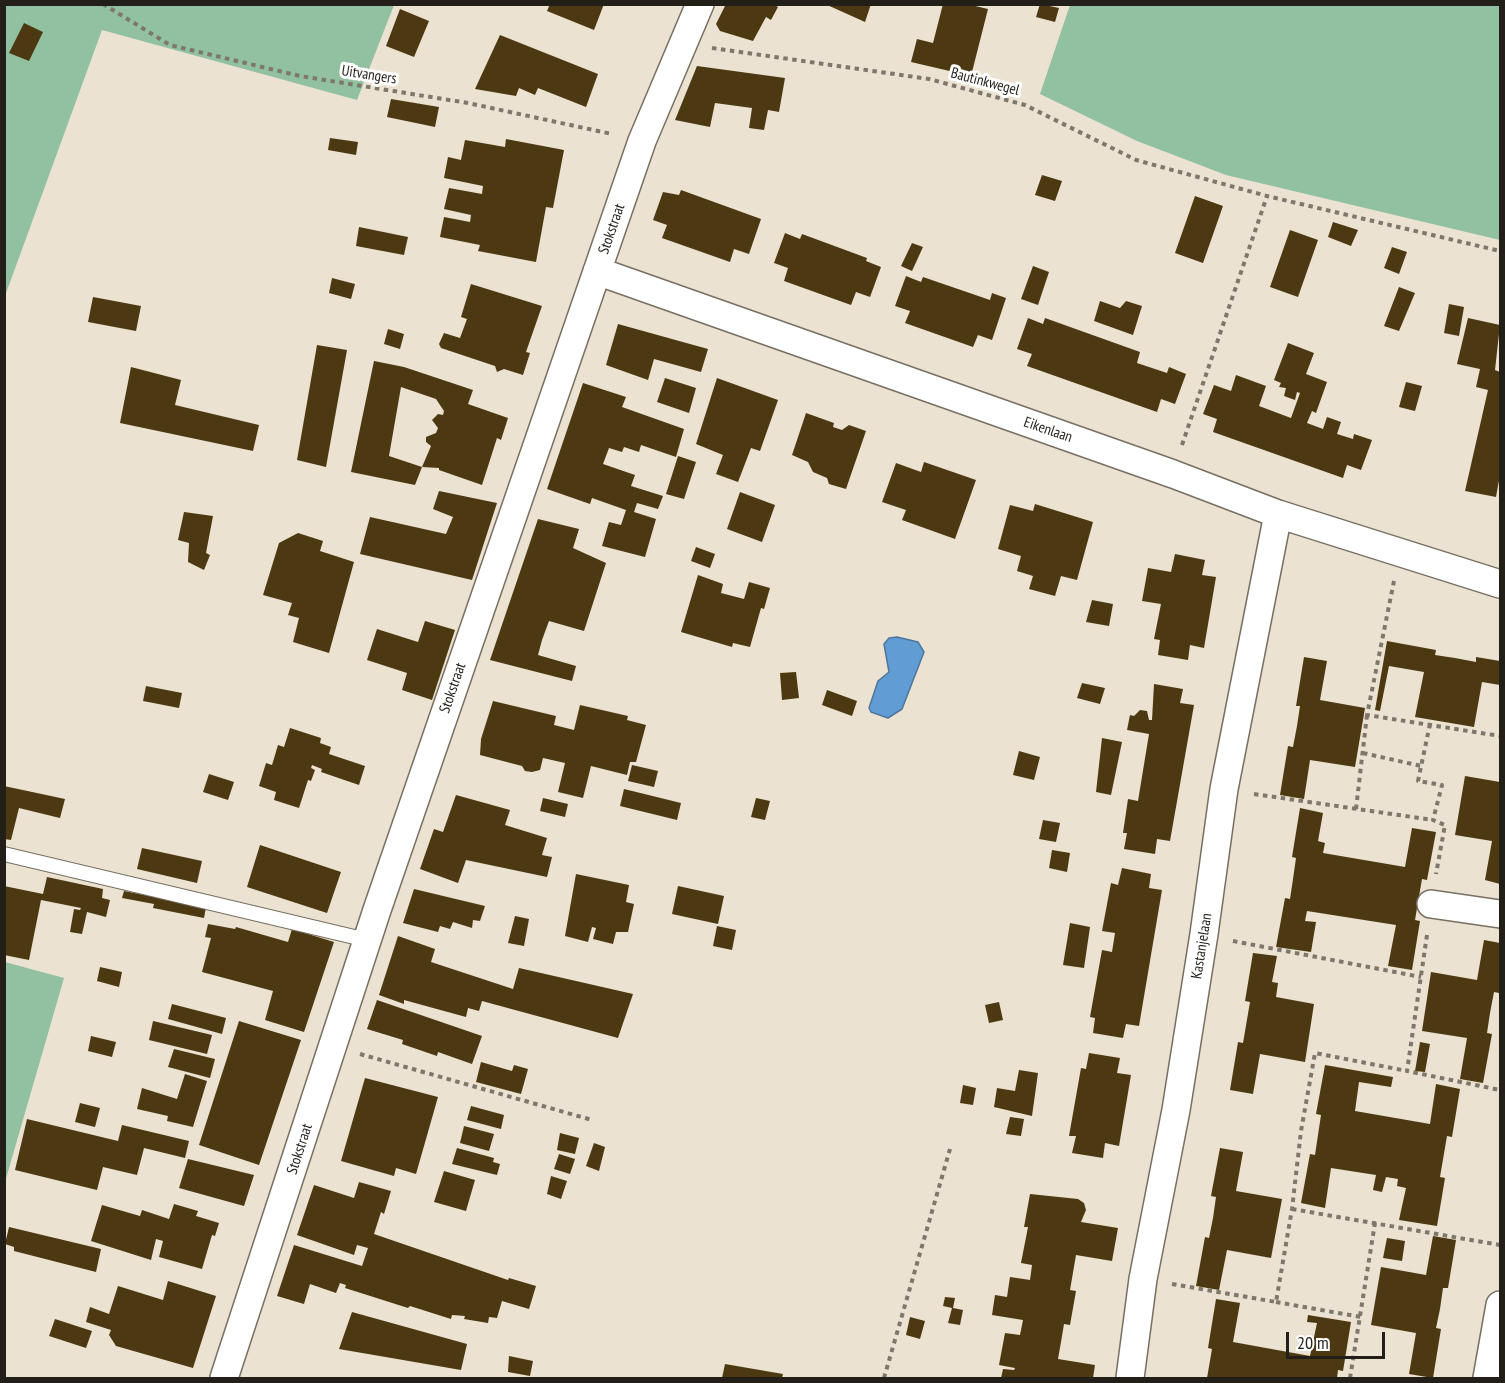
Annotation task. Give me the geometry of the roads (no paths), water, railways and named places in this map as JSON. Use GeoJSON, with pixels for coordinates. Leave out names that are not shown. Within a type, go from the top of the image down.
{"type":"FeatureCollection","features":[{"type":"Feature","properties":{"kind":"street","name":"Stokstraat"},"geometry":{"type":"LineString","coordinates":[[224,1378],[367,940],[642,141],[700,4]]}},
{"type":"Feature","properties":{"kind":"street","name":"Eikenlaan"},"geometry":{"type":"LineString","coordinates":[[597,271],[1173,474],[1278,514],[1500,584]]}},
{"type":"Feature","properties":{"kind":"street","name":"Kastanjelaan"},"geometry":{"type":"LineString","coordinates":[[1130,1378],[1143,1279],[1176,1110],[1224,789],[1278,514]]}},
{"type":"Feature","properties":{"kind":"street"},"geometry":{"type":"LineString","coordinates":[[1431,904],[1500,914]]}},
{"type":"Feature","properties":{"kind":"street"},"geometry":{"type":"LineString","coordinates":[[1487,1378],[1500,1305]]}},
{"type":"Feature","properties":{"kind":"lane"},"geometry":{"type":"LineString","coordinates":[[4,854],[367,940]]}},
{"type":"Feature","properties":{"kind":"water"},"geometry":{"type":"Polygon","coordinates":[[[897,637],[918,642],[924,652],[902,709],[888,718],[871,712],[869,708],[878,681],[889,672],[884,644],[889,638],[897,637]]]}}]}
